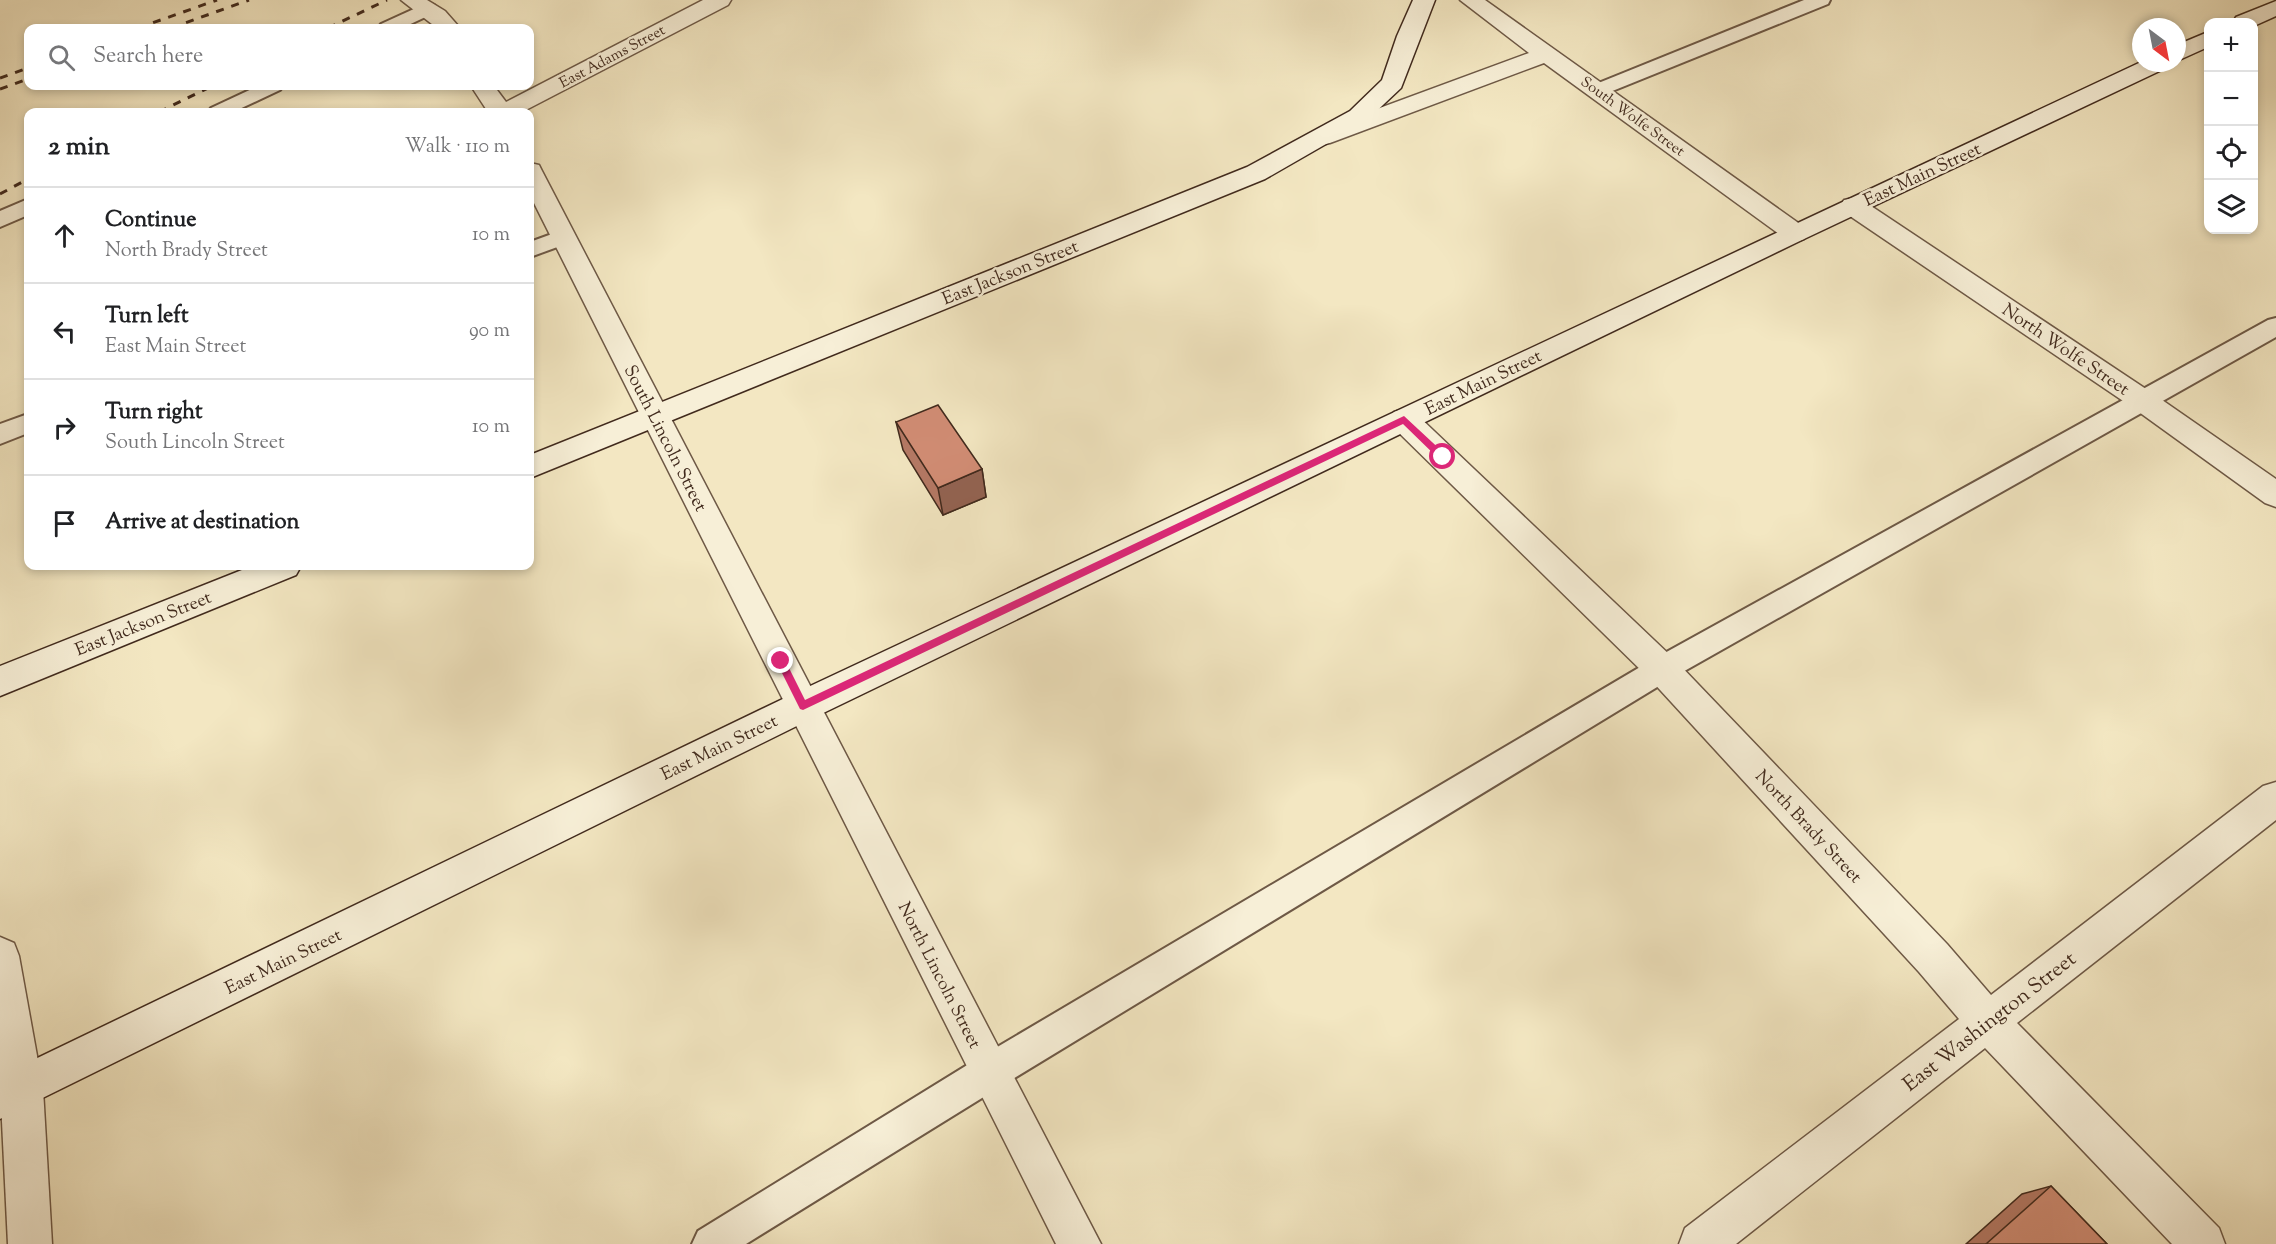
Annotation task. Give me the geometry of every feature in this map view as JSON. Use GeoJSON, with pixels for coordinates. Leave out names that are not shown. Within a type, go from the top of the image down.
{"type":"FeatureCollection","features":[{"type":"Feature","properties":{"kind":"street","name":"East Adams Street"},"geometry":{"type":"LineString","coordinates":[[513,108],[720,0]]}},
{"type":"Feature","properties":{"kind":"street","name":"East Jackson Street"},"geometry":{"type":"LineString","coordinates":[[534,465],[1256,173],[1358,116],[1393,83],[1408,36],[1424,0]]}},
{"type":"Feature","properties":{"kind":"street","name":"South Wolfe Street"},"geometry":{"type":"LineString","coordinates":[[1471,0],[1795,233]]}},
{"type":"Feature","properties":{"kind":"street"},"geometry":{"type":"LineString","coordinates":[[420,5],[446,24]]}},
{"type":"Feature","properties":{"kind":"street"},"geometry":{"type":"LineString","coordinates":[[2253,18],[2276,8]]}},
{"type":"Feature","properties":{"kind":"street"},"geometry":{"type":"LineString","coordinates":[[2186,50],[2204,41]]}},
{"type":"Feature","properties":{"kind":"street"},"geometry":{"type":"LineString","coordinates":[[1313,141],[1547,54]]}},
{"type":"Feature","properties":{"kind":"street","name":"East Main Street"},"geometry":{"type":"LineString","coordinates":[[11,1094],[803,706],[1795,233],[2139,72]]}},
{"type":"Feature","properties":{"kind":"street"},"geometry":{"type":"LineString","coordinates":[[486,90],[497,108]]}},
{"type":"Feature","properties":{"kind":"street","name":"South Lincoln Street"},"geometry":{"type":"LineString","coordinates":[[534,179],[803,706]]}},
{"type":"Feature","properties":{"kind":"street","name":"North Wolfe Street"},"geometry":{"type":"LineString","coordinates":[[1853,206],[2142,400],[2276,495]]}},
{"type":"Feature","properties":{"kind":"street","name":"North Brady Street"},"geometry":{"type":"LineString","coordinates":[[1404,420],[1662,669],[1955,983],[1988,1022],[2203,1244]]}},
{"type":"Feature","properties":{"kind":"street","name":"East Jackson Street"},"geometry":{"type":"LineString","coordinates":[[0,681],[275,570]]}},
{"type":"Feature","properties":{"kind":"street","name":"North Lincoln Street"},"geometry":{"type":"LineString","coordinates":[[803,706],[1078,1244]]}},
{"type":"Feature","properties":{"kind":"street","name":"East Washington Street"},"geometry":{"type":"LineString","coordinates":[[1701,1244],[2276,798]]}},
{"type":"Feature","properties":{"kind":"street"},"geometry":{"type":"LineString","coordinates":[[0,956],[11,1094],[30,1244]]}},
{"type":"Feature","properties":{"kind":"lane"},"geometry":{"type":"LineString","coordinates":[[1598,90],[1821,0]]}},
{"type":"Feature","properties":{"kind":"lane"},"geometry":{"type":"LineString","coordinates":[[394,24],[420,5]]}},
{"type":"Feature","properties":{"kind":"lane"},"geometry":{"type":"LineString","coordinates":[[226,108],[265,90]]}},
{"type":"Feature","properties":{"kind":"lane"},"geometry":{"type":"LineString","coordinates":[[0,220],[24,208]]}},
{"type":"Feature","properties":{"kind":"lane"},"geometry":{"type":"LineString","coordinates":[[534,248],[563,237]]}},
{"type":"Feature","properties":{"kind":"lane"},"geometry":{"type":"LineString","coordinates":[[711,1244],[990,1072],[1662,669],[2276,326]]}},
{"type":"Feature","properties":{"kind":"lane"},"geometry":{"type":"LineString","coordinates":[[0,434],[24,425]]}},
{"type":"Feature","properties":{"kind":"building"},"geometry":{"type":"Polygon","coordinates":[[[938,405],[982,469],[938,488],[896,422],[938,405]]]}},
{"type":"Feature","properties":{"kind":"building"},"geometry":{"type":"Polygon","coordinates":[[[2051,1186],[2107,1244],[1986,1244],[2051,1186]]]}},
{"type":"Feature","properties":{"kind":"railway"},"geometry":{"type":"LineString","coordinates":[[149,24],[217,0]]}},
{"type":"Feature","properties":{"kind":"railway"},"geometry":{"type":"LineString","coordinates":[[182,24],[249,0]]}},
{"type":"Feature","properties":{"kind":"railway"},"geometry":{"type":"LineString","coordinates":[[336,24],[387,0]]}},
{"type":"Feature","properties":{"kind":"railway"},"geometry":{"type":"LineString","coordinates":[[0,78],[24,69]]}},
{"type":"Feature","properties":{"kind":"railway"},"geometry":{"type":"LineString","coordinates":[[0,89],[24,80]]}},
{"type":"Feature","properties":{"kind":"railway"},"geometry":{"type":"LineString","coordinates":[[167,108],[204,90]]}},
{"type":"Feature","properties":{"kind":"railway"},"geometry":{"type":"LineString","coordinates":[[0,194],[24,181]]}},
{"type":"Feature","properties":{"kind":"route"},"geometry":{"type":"LineString","coordinates":[[781,661],[803,706],[1404,420],[1443,457]]}}]}
